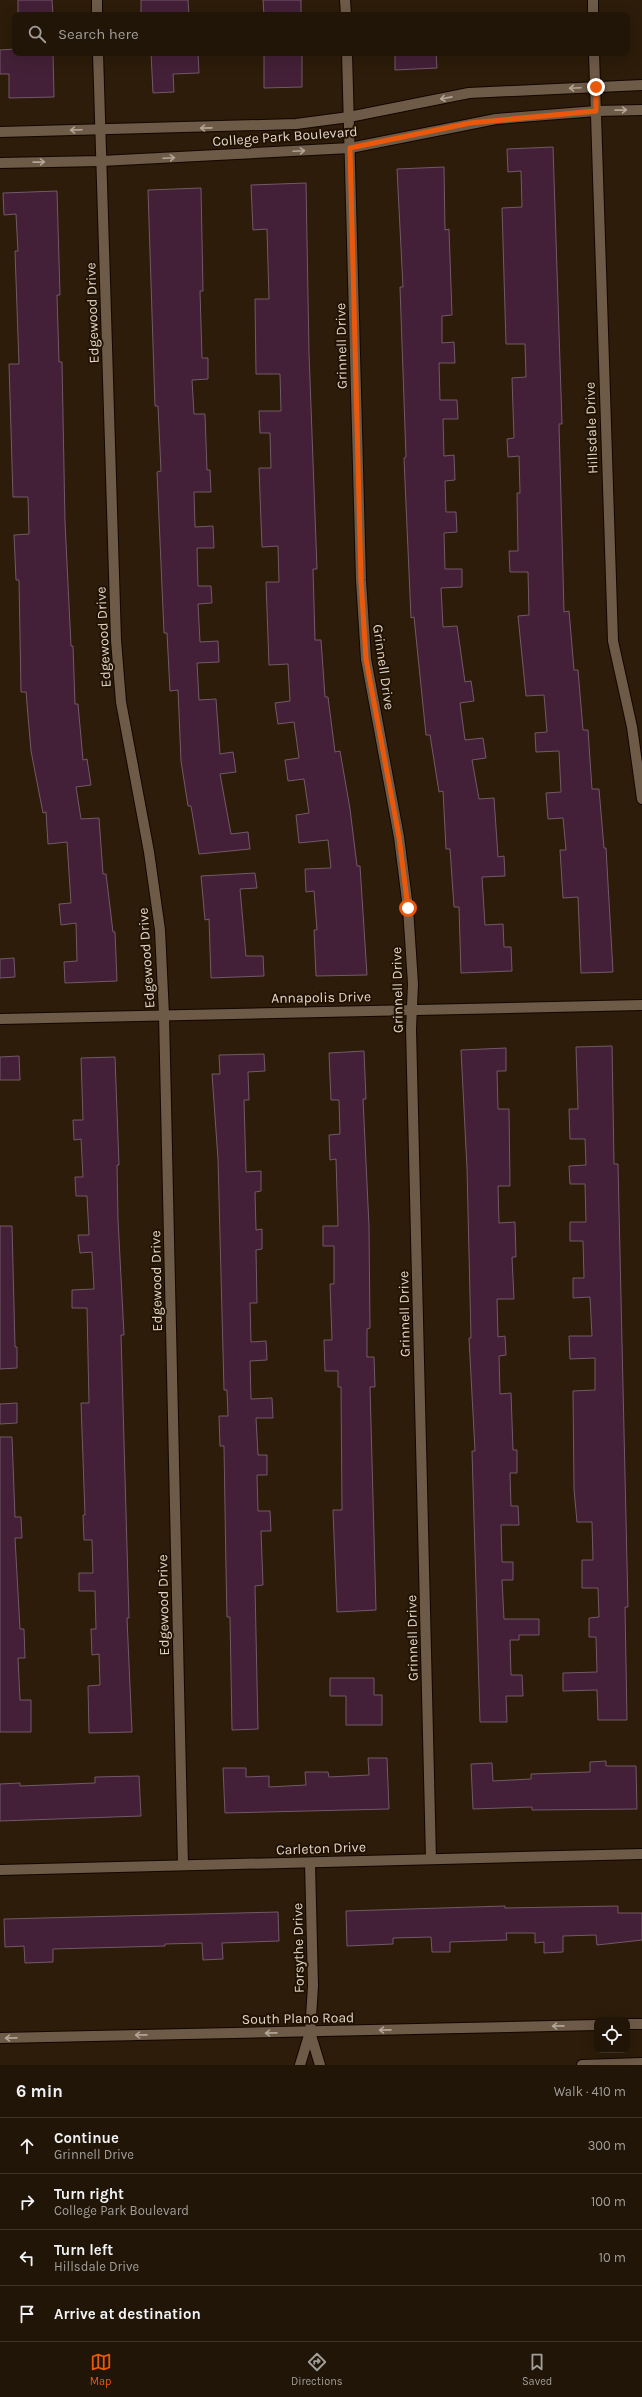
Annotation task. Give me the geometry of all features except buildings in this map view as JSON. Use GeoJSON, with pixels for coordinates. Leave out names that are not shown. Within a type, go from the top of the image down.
{"type":"FeatureCollection","features":[{"type":"Feature","properties":{"kind":"street"},"geometry":{"type":"LineString","coordinates":[[97,0],[97,12]]}},
{"type":"Feature","properties":{"kind":"street"},"geometry":{"type":"LineString","coordinates":[[345,0],[346,12]]}},
{"type":"Feature","properties":{"kind":"street"},"geometry":{"type":"LineString","coordinates":[[593,0],[593,12]]}},
{"type":"Feature","properties":{"kind":"street","name":"Edgewood Drive"},"geometry":{"type":"LineString","coordinates":[[98,56],[116,640],[121,702],[149,852],[160,930],[164,1015],[183,1865]]}},
{"type":"Feature","properties":{"kind":"street","name":"Grinnell Drive"},"geometry":{"type":"LineString","coordinates":[[347,56],[361,580],[366,659],[399,837],[408,908],[413,984],[411,1029],[430,1859]]}},
{"type":"Feature","properties":{"kind":"street","name":"Hillsdale Drive"},"geometry":{"type":"LineString","coordinates":[[594,56],[612,634],[632,727],[642,799]]}},
{"type":"Feature","properties":{"kind":"street","name":"College Park Boulevard"},"geometry":{"type":"LineString","coordinates":[[0,132],[100,129],[230,128],[296,124],[349,117],[469,93],[642,85]]}},
{"type":"Feature","properties":{"kind":"street","name":"College Park Boulevard"},"geometry":{"type":"LineString","coordinates":[[0,163],[101,161],[350,148],[470,123],[596,111],[642,110]]}},
{"type":"Feature","properties":{"kind":"street","name":"Annapolis Drive"},"geometry":{"type":"LineString","coordinates":[[0,1019],[642,1005]]}},
{"type":"Feature","properties":{"kind":"street","name":"Carleton Drive"},"geometry":{"type":"LineString","coordinates":[[0,1870],[642,1854]]}},
{"type":"Feature","properties":{"kind":"street","name":"Forsythe Drive"},"geometry":{"type":"LineString","coordinates":[[300,2065],[310,2032],[313,1986],[310,1863]]}},
{"type":"Feature","properties":{"kind":"street"},"geometry":{"type":"LineString","coordinates":[[630,2024],[642,2024]]}},
{"type":"Feature","properties":{"kind":"street","name":"South Plano Road"},"geometry":{"type":"LineString","coordinates":[[0,2038],[594,2025]]}},
{"type":"Feature","properties":{"kind":"street","name":"Forsythe Drive"},"geometry":{"type":"LineString","coordinates":[[310,2032],[320,2065]]}},
{"type":"Feature","properties":{"kind":"street"},"geometry":{"type":"LineString","coordinates":[[582,2065],[642,2063]]}},
{"type":"Feature","properties":{"kind":"route"},"geometry":{"type":"LineString","coordinates":[[408,908],[399,837],[366,659],[361,580],[350,148],[496,119],[596,111],[596,87]]}}]}
